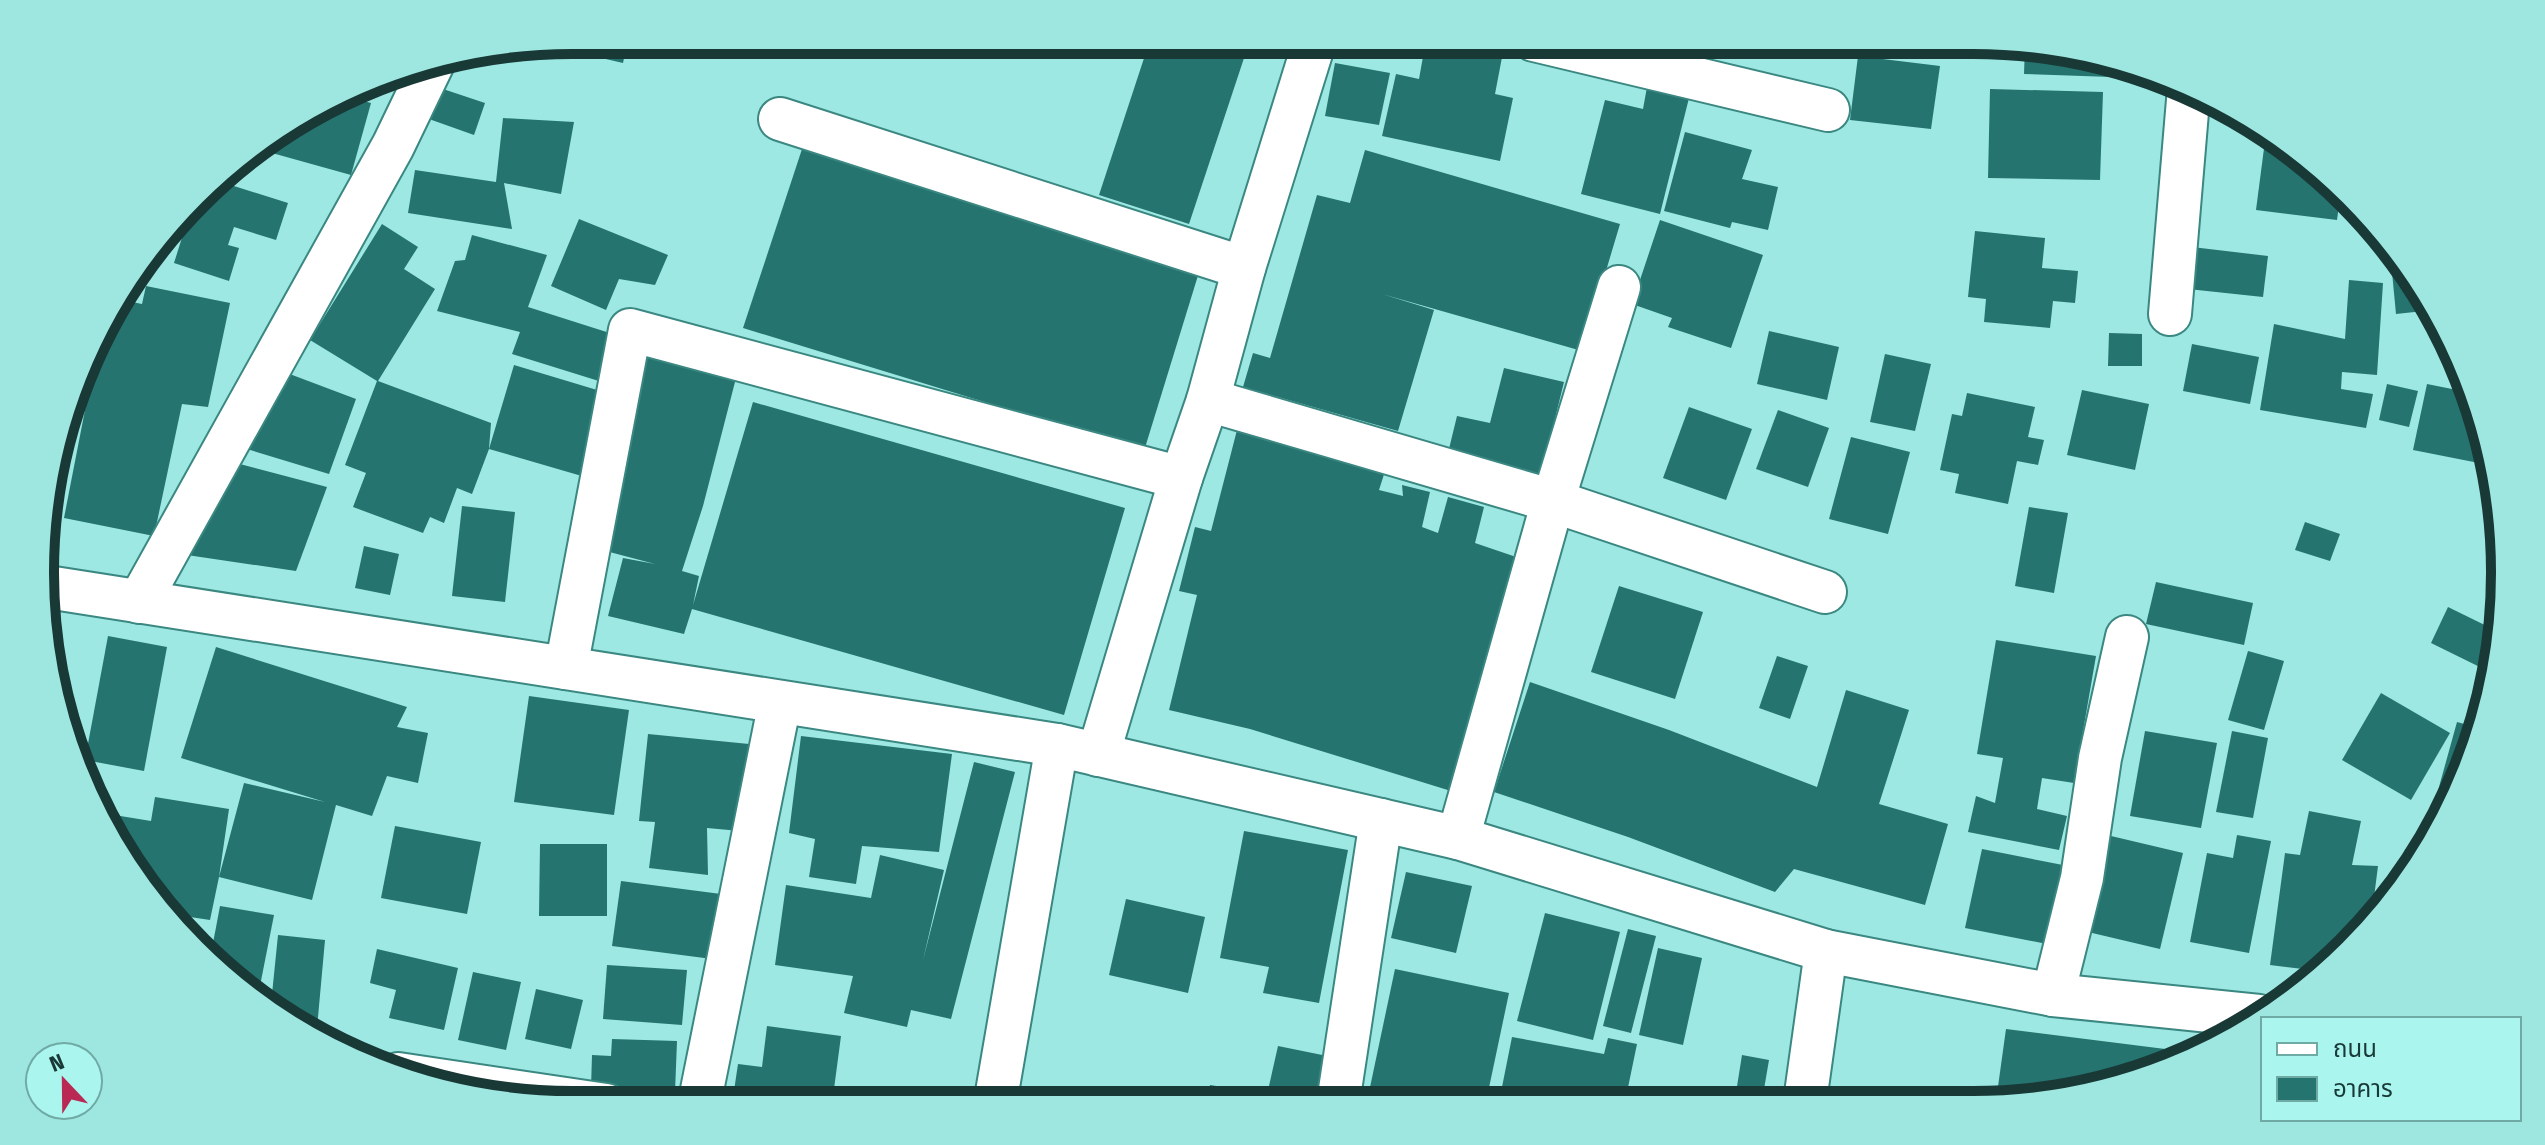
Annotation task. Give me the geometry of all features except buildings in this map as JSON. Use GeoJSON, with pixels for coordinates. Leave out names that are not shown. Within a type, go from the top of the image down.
{"type":"FeatureCollection","features":[{"type":"Feature","properties":{"kind":"street"},"geometry":{"type":"LineString","coordinates":[[1098,755],[1311,54]]}},
{"type":"Feature","properties":{"kind":"street"},"geometry":{"type":"LineString","coordinates":[[1593,54],[1828,110]]}},
{"type":"Feature","properties":{"kind":"street"},"geometry":{"type":"LineString","coordinates":[[139,602],[393,146],[427,75]]}},
{"type":"Feature","properties":{"kind":"street"},"geometry":{"type":"LineString","coordinates":[[2170,314],[2188,101]]}},
{"type":"Feature","properties":{"kind":"street"},"geometry":{"type":"LineString","coordinates":[[780,119],[1244,268]]}},
{"type":"Feature","properties":{"kind":"street"},"geometry":{"type":"LineString","coordinates":[[1458,838],[1553,501],[1619,287]]}},
{"type":"Feature","properties":{"kind":"street"},"geometry":{"type":"LineString","coordinates":[[566,668],[630,330],[1181,478]]}},
{"type":"Feature","properties":{"kind":"street"},"geometry":{"type":"LineString","coordinates":[[1208,400],[1553,501],[1825,592]]}},
{"type":"Feature","properties":{"kind":"street"},"geometry":{"type":"LineString","coordinates":[[54,588],[1057,745],[1458,838],[1826,951],[2053,995],[2244,1014]]}},
{"type":"Feature","properties":{"kind":"street"},"geometry":{"type":"LineString","coordinates":[[2053,995],[2082,878],[2100,758],[2127,637]]}},
{"type":"Feature","properties":{"kind":"street"},"geometry":{"type":"LineString","coordinates":[[702,1091],[780,702]]}},
{"type":"Feature","properties":{"kind":"street"},"geometry":{"type":"LineString","coordinates":[[997,1091],[1057,745]]}},
{"type":"Feature","properties":{"kind":"street"},"geometry":{"type":"LineString","coordinates":[[1340,1091],[1381,820]]}},
{"type":"Feature","properties":{"kind":"street"},"geometry":{"type":"LineString","coordinates":[[1806,1091],[1826,951]]}}]}
